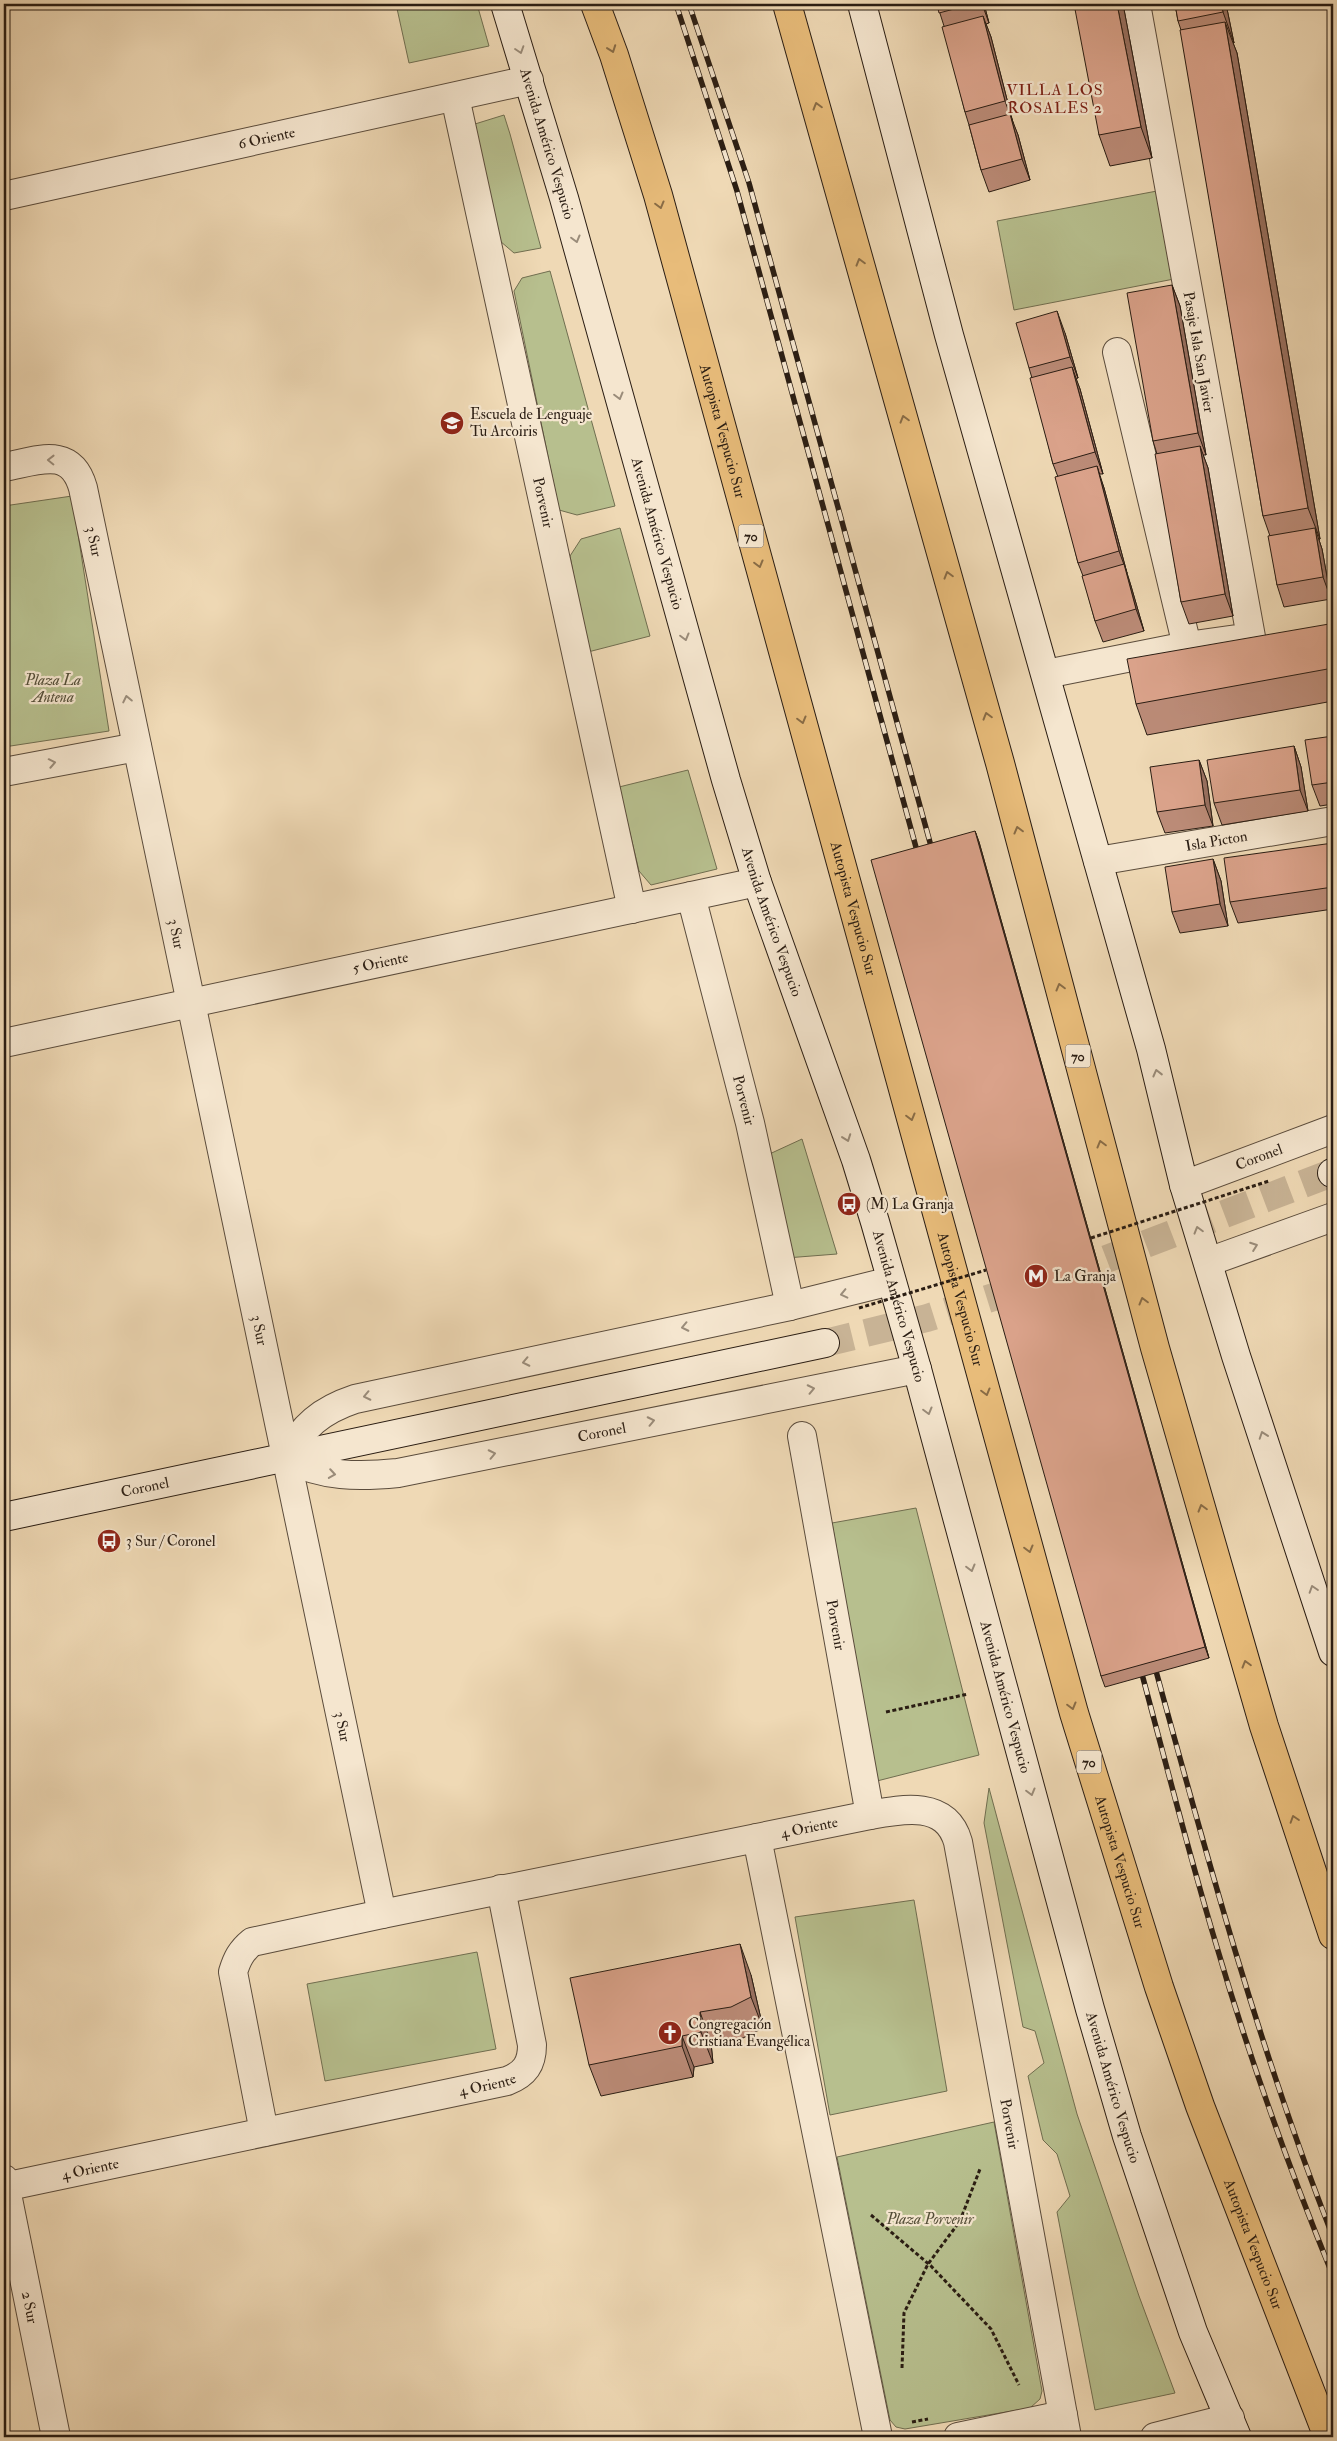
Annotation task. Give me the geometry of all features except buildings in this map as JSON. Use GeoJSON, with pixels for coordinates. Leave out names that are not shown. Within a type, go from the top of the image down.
{"type":"FeatureCollection","features":[{"type":"Feature","properties":{"kind":"highway","name":"Autopista Vespucio Sur"},"geometry":{"type":"LineString","coordinates":[[595,4],[614,55],[658,195],[1082,1741],[1159,1988],[1200,2106],[1328,2437]]}},
{"type":"Feature","properties":{"kind":"highway","name":"70"},"geometry":{"type":"LineString","coordinates":[[787,4],[1000,763],[1155,1348],[1264,1726],[1333,1935]]}},
{"type":"Feature","properties":{"kind":"highway"},"geometry":{"type":"LineString","coordinates":[[1309,1866],[1333,1910]]}},
{"type":"Feature","properties":{"kind":"street","name":"Avenida Américo Vespucio"},"geometry":{"type":"LineString","coordinates":[[505,4],[567,207],[686,642],[757,882],[856,1160],[917,1369],[1090,2009],[1124,2127],[1190,2323],[1234,2428]]}},
{"type":"Feature","properties":{"kind":"street"},"geometry":{"type":"LineString","coordinates":[[862,4],[949,335],[1151,1049],[1184,1185],[1236,1356],[1333,1652]]}},
{"type":"Feature","properties":{"kind":"street","name":"Pasaje Isla San Javier"},"geometry":{"type":"LineString","coordinates":[[1046,674],[1187,646],[1251,637],[1136,4]]}},
{"type":"Feature","properties":{"kind":"street","name":"6 Oriente"},"geometry":{"type":"LineString","coordinates":[[4,196],[529,80]]}},
{"type":"Feature","properties":{"kind":"street","name":"Porvenir"},"geometry":{"type":"LineString","coordinates":[[455,97],[632,909]]}},
{"type":"Feature","properties":{"kind":"street"},"geometry":{"type":"LineString","coordinates":[[1117,352],[1187,646]]}},
{"type":"Feature","properties":{"kind":"street","name":"3 Sur"},"geometry":{"type":"LineString","coordinates":[[4,467],[53,458],[71,465],[79,475],[382,1914]]}},
{"type":"Feature","properties":{"kind":"street"},"geometry":{"type":"LineString","coordinates":[[4,772],[137,747]]}},
{"type":"Feature","properties":{"kind":"street","name":"Isla Picton"},"geometry":{"type":"LineString","coordinates":[[1098,861],[1333,821]]}},
{"type":"Feature","properties":{"kind":"street","name":"5 Oriente"},"geometry":{"type":"LineString","coordinates":[[4,1043],[757,882]]}},
{"type":"Feature","properties":{"kind":"street","name":"Porvenir"},"geometry":{"type":"LineString","coordinates":[[691,896],[750,1123],[790,1306]]}},
{"type":"Feature","properties":{"kind":"street","name":"Coronel"},"geometry":{"type":"LineString","coordinates":[[1184,1185],[1333,1129]]}},
{"type":"Feature","properties":{"kind":"street"},"geometry":{"type":"LineString","coordinates":[[1208,1262],[1333,1217]]}},
{"type":"Feature","properties":{"kind":"street"},"geometry":{"type":"LineString","coordinates":[[286,1458],[298,1436],[316,1417],[334,1406],[355,1399],[790,1306],[891,1281]]}},
{"type":"Feature","properties":{"kind":"street","name":"Coronel"},"geometry":{"type":"LineString","coordinates":[[4,1518],[825,1343]]}},
{"type":"Feature","properties":{"kind":"street","name":"Coronel"},"geometry":{"type":"LineString","coordinates":[[286,1458],[304,1467],[337,1475],[364,1477],[398,1473],[917,1369]]}},
{"type":"Feature","properties":{"kind":"street","name":"Porvenir"},"geometry":{"type":"LineString","coordinates":[[802,1436],[870,1815]]}},
{"type":"Feature","properties":{"kind":"street","name":"4 Oriente"},"geometry":{"type":"LineString","coordinates":[[264,2132],[233,1972],[237,1958],[243,1949],[262,1939],[907,1808],[927,1811],[940,1818]]}},
{"type":"Feature","properties":{"kind":"street","name":"Porvenir"},"geometry":{"type":"LineString","coordinates":[[940,1818],[954,1830],[958,1842],[1065,2426]]}},
{"type":"Feature","properties":{"kind":"street"},"geometry":{"type":"LineString","coordinates":[[757,1838],[878,2433]]}},
{"type":"Feature","properties":{"kind":"street","name":"4 Oriente"},"geometry":{"type":"LineString","coordinates":[[4,2184],[507,2081],[523,2072],[532,2056],[532,2045],[501,1889]]}},
{"type":"Feature","properties":{"kind":"street","name":"2 Sur"},"geometry":{"type":"LineString","coordinates":[[4,2184],[56,2437]]}},
{"type":"Feature","properties":{"kind":"street"},"geometry":{"type":"LineString","coordinates":[[958,2437],[1065,2426]]}},
{"type":"Feature","properties":{"kind":"street"},"geometry":{"type":"LineString","coordinates":[[1154,2437],[1234,2428]]}},
{"type":"Feature","properties":{"kind":"path"},"geometry":{"type":"LineString","coordinates":[[1091,1238],[1269,1181]]}},
{"type":"Feature","properties":{"kind":"path"},"geometry":{"type":"LineString","coordinates":[[859,1308],[986,1270]]}},
{"type":"Feature","properties":{"kind":"path"},"geometry":{"type":"LineString","coordinates":[[852,1719],[969,1694]]}},
{"type":"Feature","properties":{"kind":"path"},"geometry":{"type":"LineString","coordinates":[[901,2376],[904,2314],[928,2264],[960,2221],[982,2163]]}},
{"type":"Feature","properties":{"kind":"path"},"geometry":{"type":"LineString","coordinates":[[870,2214],[928,2264],[991,2329],[1020,2387]]}},
{"type":"Feature","properties":{"kind":"path"},"geometry":{"type":"LineString","coordinates":[[1017,2368],[1020,2387],[1018,2393]]}},
{"type":"Feature","properties":{"kind":"path"},"geometry":{"type":"LineString","coordinates":[[878,2433],[934,2418]]}},
{"type":"Feature","properties":{"kind":"green space"},"geometry":{"type":"Polygon","coordinates":[[[396,4],[477,4],[489,46],[409,63],[396,4]]]}},
{"type":"Feature","properties":{"kind":"green space"},"geometry":{"type":"Polygon","coordinates":[[[504,115],[541,248],[514,253],[500,241],[475,124],[504,115]]]}},
{"type":"Feature","properties":{"kind":"green space"},"geometry":{"type":"Polygon","coordinates":[[[1157,191],[1174,279],[1014,310],[997,221],[1157,191]]]}},
{"type":"Feature","properties":{"kind":"green space"},"geometry":{"type":"Polygon","coordinates":[[[550,271],[615,506],[577,515],[559,510],[514,291],[522,278],[550,271]]]}},
{"type":"Feature","properties":{"kind":"green space","name":"Plaza La Antena"},"geometry":{"type":"Polygon","coordinates":[[[72,496],[109,731],[4,747],[4,506],[72,496]]]}},
{"type":"Feature","properties":{"kind":"green space"},"geometry":{"type":"Polygon","coordinates":[[[620,528],[650,636],[588,652],[570,556],[581,539],[620,528]]]}},
{"type":"Feature","properties":{"kind":"green space"},"geometry":{"type":"Polygon","coordinates":[[[688,770],[717,869],[651,885],[639,871],[619,787],[688,770]]]}},
{"type":"Feature","properties":{"kind":"green space"},"geometry":{"type":"Polygon","coordinates":[[[802,1139],[837,1254],[786,1258],[763,1157],[802,1139]]]}},
{"type":"Feature","properties":{"kind":"green space"},"geometry":{"type":"Polygon","coordinates":[[[916,1508],[979,1755],[877,1781],[832,1523],[916,1508]]]}},
{"type":"Feature","properties":{"kind":"green space"},"geometry":{"type":"Polygon","coordinates":[[[989,1788],[1077,2114],[1139,2296],[1175,2393],[1095,2410],[1057,2212],[1070,2196],[1057,2154],[1043,2140],[1028,2076],[1044,2063],[1035,2031],[1023,2027],[984,1823],[989,1788]]]}},
{"type":"Feature","properties":{"kind":"green space"},"geometry":{"type":"Polygon","coordinates":[[[914,1900],[947,2091],[830,2115],[795,1917],[914,1900]]]}},
{"type":"Feature","properties":{"kind":"green space"},"geometry":{"type":"Polygon","coordinates":[[[477,1952],[496,2049],[325,2081],[307,1984],[477,1952]]]}},
{"type":"Feature","properties":{"kind":"green space","name":"Plaza Porvenir"},"geometry":{"type":"Polygon","coordinates":[[[994,2122],[1042,2391],[1040,2399],[1030,2408],[905,2429],[896,2427],[890,2420],[837,2157],[994,2122]]]}},
{"type":"Feature","properties":{"kind":"tunnel"},"geometry":{"type":"LineString","coordinates":[[825,1343],[927,1318],[1067,1274],[1332,1173]]}},
{"type":"Feature","properties":{"kind":"railway"},"geometry":{"type":"LineString","coordinates":[[676,4],[737,191],[920,862]]}},
{"type":"Feature","properties":{"kind":"railway"},"geometry":{"type":"LineString","coordinates":[[689,4],[749,183],[934,857]]}},
{"type":"Feature","properties":{"kind":"railway"},"geometry":{"type":"LineString","coordinates":[[1153,1660],[1235,1951],[1281,2095],[1333,2237]]}},
{"type":"Feature","properties":{"kind":"railway"},"geometry":{"type":"LineString","coordinates":[[1139,1663],[1196,1874],[1242,2028],[1270,2112],[1333,2276]]}},
{"type":"Feature","properties":{"kind":"place","name":"Escuela de Lenguaje Tu Arcoiris"},"geometry":{"type":"Point","coordinates":[452,423]}},
{"type":"Feature","properties":{"kind":"place","name":"(M) La Granja"},"geometry":{"type":"Point","coordinates":[849,1204]}},
{"type":"Feature","properties":{"kind":"place","name":"La Granja"},"geometry":{"type":"Point","coordinates":[1036,1276]}},
{"type":"Feature","properties":{"kind":"place","name":"3 Sur / Coronel"},"geometry":{"type":"Point","coordinates":[109,1541]}},
{"type":"Feature","properties":{"kind":"place","name":"Congregación Cristiana Evangélica"},"geometry":{"type":"Point","coordinates":[670,2033]}},
{"type":"Feature","properties":{"kind":"district","name":"VILLA LOS ROSALES 2"},"geometry":{"type":"Point","coordinates":[1055,98]}}]}
